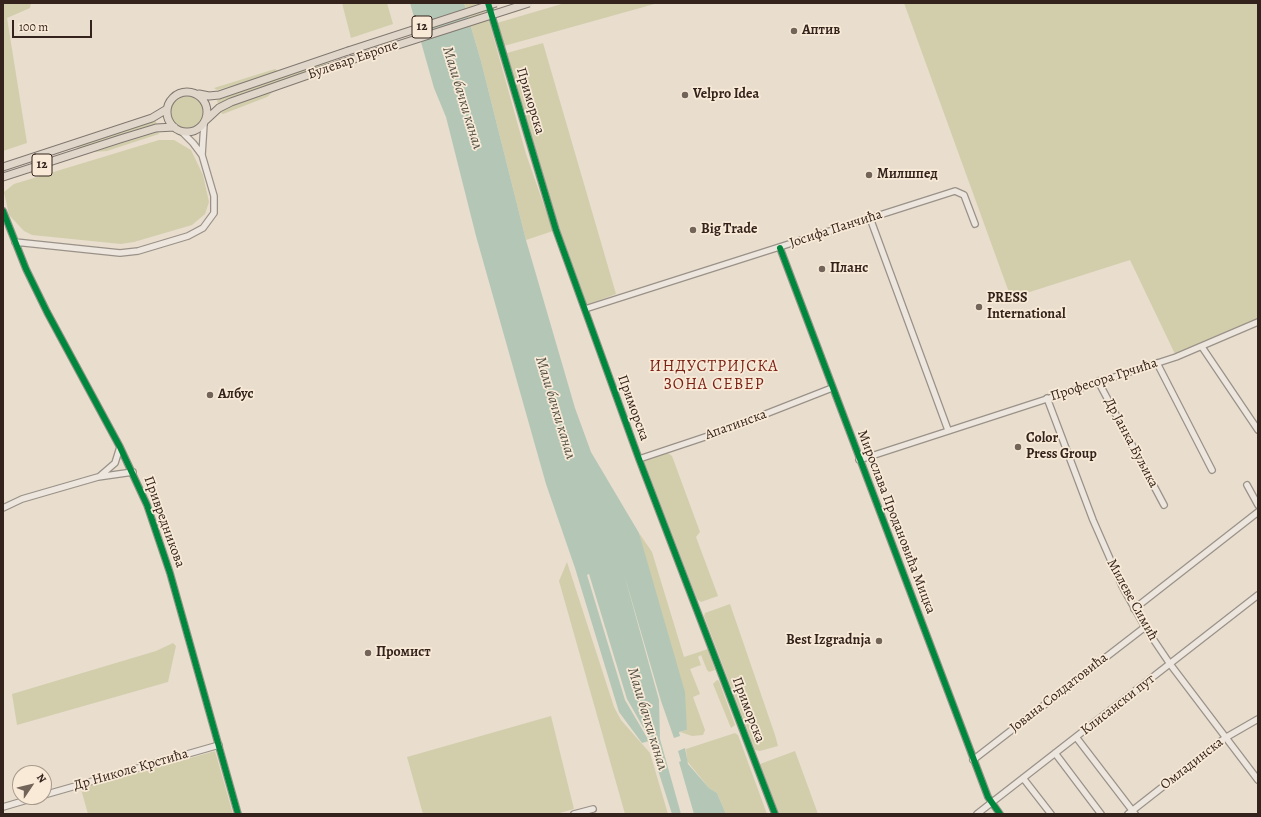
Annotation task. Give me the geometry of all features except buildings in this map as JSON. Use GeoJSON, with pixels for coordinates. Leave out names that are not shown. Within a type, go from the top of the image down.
{"type":"FeatureCollection","features":[{"type":"Feature","properties":{"kind":"main road","name":"Булевар Европе"},"geometry":{"type":"LineString","coordinates":[[3,167],[152,118],[167,109],[173,97],[179,93],[192,92],[209,96],[219,95],[496,3]]}},
{"type":"Feature","properties":{"kind":"main road","name":"Булевар Европе"},"geometry":{"type":"LineString","coordinates":[[181,131],[193,131],[205,122],[219,108],[231,102],[351,60],[529,3]]}},
{"type":"Feature","properties":{"kind":"main road"},"geometry":{"type":"LineString","coordinates":[[198,94],[206,103],[208,115],[205,122]]}},
{"type":"Feature","properties":{"kind":"main road"},"geometry":{"type":"LineString","coordinates":[[167,109],[168,118],[174,127],[181,131]]}},
{"type":"Feature","properties":{"kind":"main road","name":"12"},"geometry":{"type":"LineString","coordinates":[[3,177],[156,128],[174,127]]}},
{"type":"Feature","properties":{"kind":"street","name":"Приморска"},"geometry":{"type":"LineString","coordinates":[[488,3],[556,230],[639,458],[775,814]]}},
{"type":"Feature","properties":{"kind":"street"},"geometry":{"type":"LineString","coordinates":[[202,155],[205,122]]}},
{"type":"Feature","properties":{"kind":"street"},"geometry":{"type":"LineString","coordinates":[[15,242],[120,252],[138,251],[196,232],[209,222],[215,206],[214,196],[202,155],[181,131]]}},
{"type":"Feature","properties":{"kind":"street","name":"Јосифа Панчића"},"geometry":{"type":"LineString","coordinates":[[585,309],[955,191],[964,194],[975,224]]}},
{"type":"Feature","properties":{"kind":"street","name":"Привредникова"},"geometry":{"type":"LineString","coordinates":[[3,211],[15,242],[47,312],[133,472],[147,505],[170,572],[238,814]]}},
{"type":"Feature","properties":{"kind":"street"},"geometry":{"type":"LineString","coordinates":[[870,218],[948,430]]}},
{"type":"Feature","properties":{"kind":"street","name":"Мирослава Продановића Мицка"},"geometry":{"type":"LineString","coordinates":[[780,248],[973,760],[988,797],[1000,814]]}},
{"type":"Feature","properties":{"kind":"street","name":"Професора Грчића"},"geometry":{"type":"LineString","coordinates":[[859,460],[1157,363],[1202,347],[1258,322]]}},
{"type":"Feature","properties":{"kind":"street"},"geometry":{"type":"LineString","coordinates":[[1202,347],[1258,430]]}},
{"type":"Feature","properties":{"kind":"street"},"geometry":{"type":"LineString","coordinates":[[1157,363],[1212,470]]}},
{"type":"Feature","properties":{"kind":"street","name":"Др Јанка Буљика"},"geometry":{"type":"LineString","coordinates":[[1098,381],[1164,505]]}},
{"type":"Feature","properties":{"kind":"street","name":"Апатинска"},"geometry":{"type":"LineString","coordinates":[[639,458],[717,433],[832,388]]}},
{"type":"Feature","properties":{"kind":"street","name":"Милеве Симић"},"geometry":{"type":"LineString","coordinates":[[1047,398],[1102,543],[1134,609],[1144,627],[1170,664],[1258,780]]}},
{"type":"Feature","properties":{"kind":"street"},"geometry":{"type":"LineString","coordinates":[[98,477],[115,463],[120,447]]}},
{"type":"Feature","properties":{"kind":"street"},"geometry":{"type":"LineString","coordinates":[[3,508],[22,499],[98,477],[133,472]]}},
{"type":"Feature","properties":{"kind":"street"},"geometry":{"type":"LineString","coordinates":[[1247,485],[1258,505]]}},
{"type":"Feature","properties":{"kind":"street"},"geometry":{"type":"LineString","coordinates":[[1134,609],[1258,512]]}},
{"type":"Feature","properties":{"kind":"street","name":"Клисански пут"},"geometry":{"type":"LineString","coordinates":[[977,814],[1258,595]]}},
{"type":"Feature","properties":{"kind":"street","name":"Јована Солдатовића"},"geometry":{"type":"LineString","coordinates":[[973,760],[1144,627]]}},
{"type":"Feature","properties":{"kind":"street","name":"Омладинска"},"geometry":{"type":"LineString","coordinates":[[1132,813],[1225,738],[1258,719]]}},
{"type":"Feature","properties":{"kind":"street"},"geometry":{"type":"LineString","coordinates":[[1076,737],[1132,813]]}},
{"type":"Feature","properties":{"kind":"street","name":"Др Николе Крстића"},"geometry":{"type":"LineString","coordinates":[[52,793],[219,745]]}},
{"type":"Feature","properties":{"kind":"street"},"geometry":{"type":"LineString","coordinates":[[1055,754],[1101,814]]}},
{"type":"Feature","properties":{"kind":"street"},"geometry":{"type":"LineString","coordinates":[[1023,778],[1051,814]]}},
{"type":"Feature","properties":{"kind":"street"},"geometry":{"type":"LineString","coordinates":[[574,814],[593,809]]}},
{"type":"Feature","properties":{"kind":"shaded area"},"geometry":{"type":"Polygon","coordinates":[[[3,3],[31,3],[30,8],[7,18],[27,143],[3,151],[3,3]]]}},
{"type":"Feature","properties":{"kind":"shaded area"},"geometry":{"type":"Polygon","coordinates":[[[342,3],[387,3],[393,24],[351,38],[342,3]]]}},
{"type":"Feature","properties":{"kind":"shaded area"},"geometry":{"type":"Polygon","coordinates":[[[464,3],[484,3],[526,154],[553,231],[526,240],[481,61],[464,3]]]}},
{"type":"Feature","properties":{"kind":"shaded area"},"geometry":{"type":"Polygon","coordinates":[[[565,3],[658,3],[504,46],[497,23],[565,3]]]}},
{"type":"Feature","properties":{"kind":"shaded area"},"geometry":{"type":"Polygon","coordinates":[[[904,3],[1258,3],[1258,319],[1175,354],[1130,260],[1011,298],[904,3]]]}},
{"type":"Feature","properties":{"kind":"shaded area"},"geometry":{"type":"Polygon","coordinates":[[[543,43],[616,294],[587,305],[560,231],[507,53],[543,43]]]}},
{"type":"Feature","properties":{"kind":"shaded area"},"geometry":{"type":"Polygon","coordinates":[[[326,62],[327,66],[218,104],[217,100],[258,83],[326,62]]]}},
{"type":"Feature","properties":{"kind":"shaded area"},"geometry":{"type":"Polygon","coordinates":[[[275,69],[278,71],[244,83],[217,90],[214,88],[275,69]]]}},
{"type":"Feature","properties":{"kind":"shaded area"},"geometry":{"type":"Polygon","coordinates":[[[273,92],[267,97],[223,114],[221,113],[221,111],[233,104],[273,92]]]}},
{"type":"Feature","properties":{"kind":"shaded area"},"geometry":{"type":"Polygon","coordinates":[[[184,96],[190,96],[199,100],[203,112],[199,124],[190,128],[184,128],[175,124],[171,115],[171,109],[175,100],[184,96]]]}},
{"type":"Feature","properties":{"kind":"shaded area"},"geometry":{"type":"Polygon","coordinates":[[[155,120],[157,124],[78,150],[77,146],[155,120]]]}},
{"type":"Feature","properties":{"kind":"shaded area"},"geometry":{"type":"Polygon","coordinates":[[[158,132],[159,134],[107,151],[93,152],[158,132]]]}},
{"type":"Feature","properties":{"kind":"shaded area"},"geometry":{"type":"Polygon","coordinates":[[[159,140],[174,140],[191,150],[203,175],[209,202],[205,214],[192,225],[134,242],[121,244],[32,235],[24,231],[9,215],[4,192],[14,184],[159,140]]]}},
{"type":"Feature","properties":{"kind":"shaded area"},"geometry":{"type":"Polygon","coordinates":[[[668,453],[672,456],[700,532],[696,537],[718,596],[701,602],[697,599],[644,461],[668,453]]]}},
{"type":"Feature","properties":{"kind":"shaded area"},"geometry":{"type":"Polygon","coordinates":[[[639,533],[652,552],[684,657],[708,649],[715,670],[709,672],[707,670],[701,655],[698,657],[701,665],[690,669],[700,694],[693,697],[705,730],[703,735],[692,736],[680,732],[687,730],[639,533]]]}},
{"type":"Feature","properties":{"kind":"shaded area"},"geometry":{"type":"Polygon","coordinates":[[[567,562],[614,707],[621,720],[650,753],[668,814],[625,814],[559,581],[567,562]]]}},
{"type":"Feature","properties":{"kind":"shaded area"},"geometry":{"type":"Polygon","coordinates":[[[730,604],[778,746],[760,751],[755,750],[704,616],[705,613],[730,604]]]}},
{"type":"Feature","properties":{"kind":"shaded area"},"geometry":{"type":"Polygon","coordinates":[[[173,643],[176,646],[168,682],[17,725],[12,694],[156,651],[173,643]]]}},
{"type":"Feature","properties":{"kind":"shaded area"},"geometry":{"type":"Polygon","coordinates":[[[717,680],[719,681],[735,725],[731,728],[713,684],[717,680]]]}},
{"type":"Feature","properties":{"kind":"shaded area"},"geometry":{"type":"Polygon","coordinates":[[[551,716],[574,809],[556,814],[423,814],[407,757],[551,716]]]}},
{"type":"Feature","properties":{"kind":"shaded area"},"geometry":{"type":"Polygon","coordinates":[[[735,733],[738,735],[767,814],[726,814],[717,793],[709,788],[687,761],[686,749],[735,733]]]}},
{"type":"Feature","properties":{"kind":"shaded area"},"geometry":{"type":"Polygon","coordinates":[[[215,751],[233,814],[88,814],[81,789],[215,751]]]}},
{"type":"Feature","properties":{"kind":"shaded area"},"geometry":{"type":"Polygon","coordinates":[[[795,751],[818,814],[779,814],[760,764],[795,751]]]}},
{"type":"Feature","properties":{"kind":"water","name":"Мали бачки канал"},"geometry":{"type":"Polygon","coordinates":[[[410,3],[464,3],[481,61],[526,240],[575,408],[591,452],[639,533],[685,692],[687,730],[679,732],[680,736],[674,738],[661,701],[624,574],[659,700],[660,739],[681,814],[672,814],[649,742],[651,741],[627,699],[589,574],[587,575],[625,700],[649,741],[642,743],[619,712],[575,568],[546,484],[476,236],[446,117],[434,88],[410,3]]]}},
{"type":"Feature","properties":{"kind":"water"},"geometry":{"type":"Polygon","coordinates":[[[685,748],[688,764],[709,788],[717,793],[726,814],[694,814],[679,762],[681,761],[678,751],[685,748]]]}},
{"type":"Feature","properties":{"kind":"cycle path"},"geometry":{"type":"LineString","coordinates":[[488,3],[556,230],[639,459],[775,814]]}},
{"type":"Feature","properties":{"kind":"cycle path"},"geometry":{"type":"LineString","coordinates":[[3,211],[26,269],[47,312],[120,447],[147,505],[170,573],[238,814]]}},
{"type":"Feature","properties":{"kind":"cycle path"},"geometry":{"type":"LineString","coordinates":[[780,248],[988,797],[1000,814]]}},
{"type":"Feature","properties":{"kind":"place","name":"Аптив"},"geometry":{"type":"Point","coordinates":[794,31]}},
{"type":"Feature","properties":{"kind":"place","name":"Velpro Idea"},"geometry":{"type":"Point","coordinates":[685,95]}},
{"type":"Feature","properties":{"kind":"place","name":"Милшпед"},"geometry":{"type":"Point","coordinates":[869,175]}},
{"type":"Feature","properties":{"kind":"place","name":"Big Trade"},"geometry":{"type":"Point","coordinates":[693,230]}},
{"type":"Feature","properties":{"kind":"place","name":"Планс"},"geometry":{"type":"Point","coordinates":[822,269]}},
{"type":"Feature","properties":{"kind":"place","name":"PRESS International"},"geometry":{"type":"Point","coordinates":[979,307]}},
{"type":"Feature","properties":{"kind":"place","name":"Албус"},"geometry":{"type":"Point","coordinates":[210,395]}},
{"type":"Feature","properties":{"kind":"place","name":"Color Press Group"},"geometry":{"type":"Point","coordinates":[1018,447]}},
{"type":"Feature","properties":{"kind":"place","name":"Best Izgradnja"},"geometry":{"type":"Point","coordinates":[879,641]}},
{"type":"Feature","properties":{"kind":"place","name":"Промист"},"geometry":{"type":"Point","coordinates":[368,653]}},
{"type":"Feature","properties":{"kind":"district","name":"ИНДУСТРИЈСКА ЗОНА СЕВЕР"},"geometry":{"type":"Point","coordinates":[714,376]}}]}
